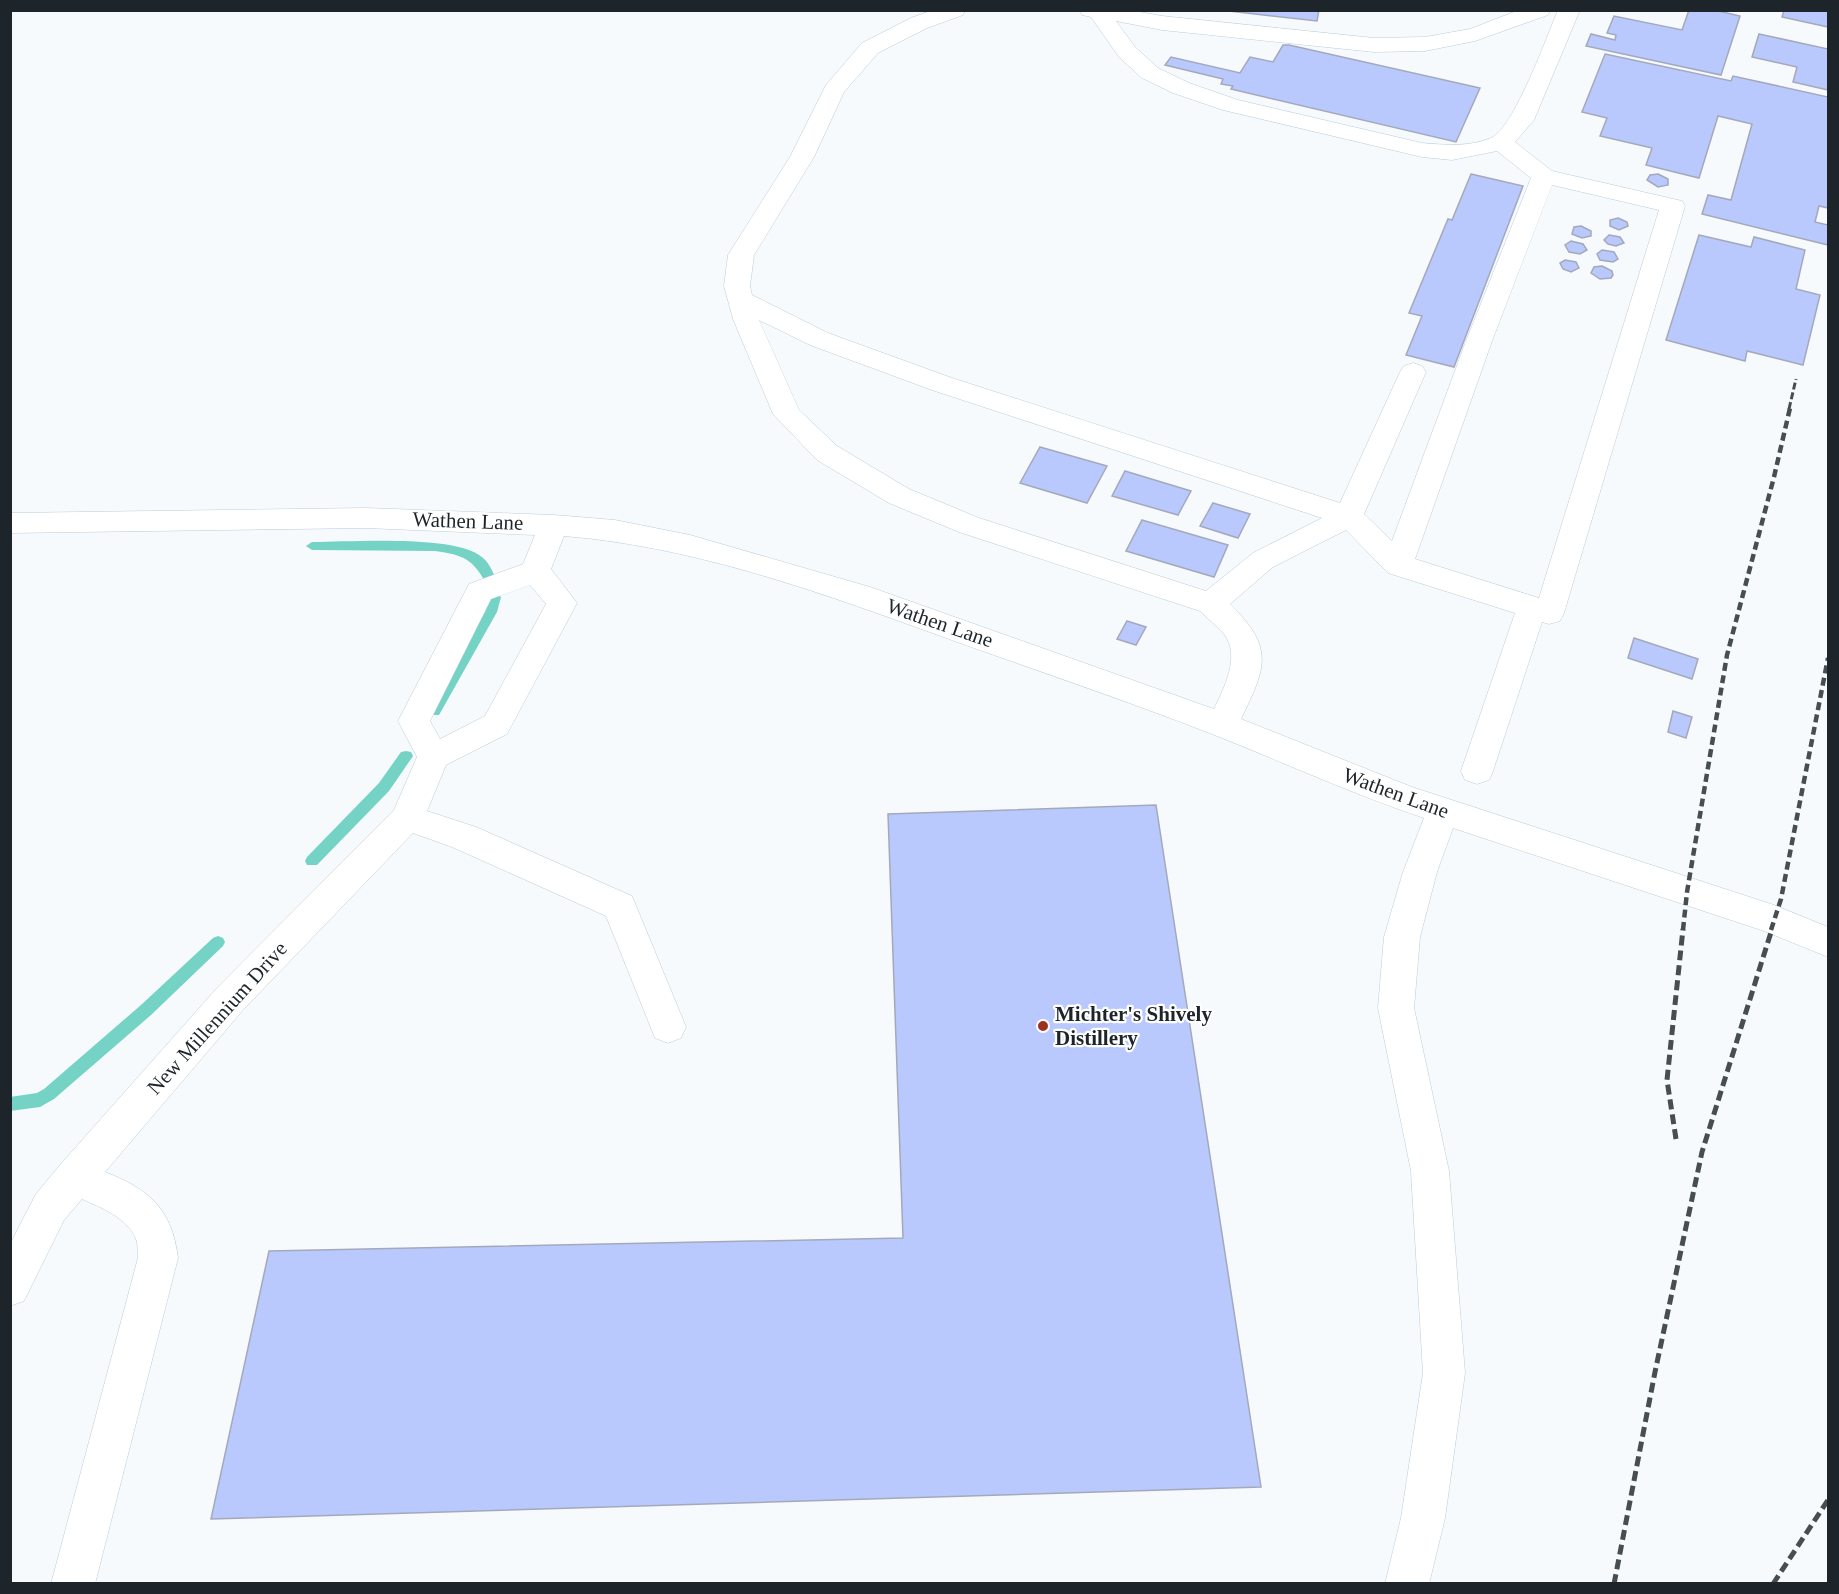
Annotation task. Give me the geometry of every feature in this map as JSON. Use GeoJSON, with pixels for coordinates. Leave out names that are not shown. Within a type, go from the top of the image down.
{"type":"FeatureCollection","features":[{"type":"Feature","properties":{"kind":"street"},"geometry":{"type":"LineString","coordinates":[[955,10],[920,22],[870,48],[834,90],[802,157],[741,255],[737,286],[746,319],[787,414],[827,453],[899,496],[969,525],[1210,603],[1239,631],[1248,657],[1239,690],[1222,725]]}},
{"type":"Feature","properties":{"kind":"street"},"geometry":{"type":"LineString","coordinates":[[1095,11],[1162,23],[1374,45],[1425,44],[1475,34],[1540,10]]}},
{"type":"Feature","properties":{"kind":"street"},"geometry":{"type":"LineString","coordinates":[[1095,11],[1127,52],[1150,73],[1181,88],[1231,105],[1422,150],[1452,153],[1501,143],[1522,120],[1569,10]]}},
{"type":"Feature","properties":{"kind":"street"},"geometry":{"type":"LineString","coordinates":[[741,300],[819,339],[942,384],[1349,516],[1398,565],[1550,612],[1673,206],[1544,176],[1501,143]]}},
{"type":"Feature","properties":{"kind":"street"},"geometry":{"type":"LineString","coordinates":[[1398,565],[1479,341],[1544,176]]}},
{"type":"Feature","properties":{"kind":"street"},"geometry":{"type":"LineString","coordinates":[[1210,603],[1263,560],[1349,516],[1413,372]]}},
{"type":"Feature","properties":{"kind":"street","name":"Wathen Lane"},"geometry":{"type":"LineString","coordinates":[[10,523],[366,518],[554,525],[615,530],[690,545],[859,595],[1222,725],[1401,797],[1774,920],[1828,942]]}},
{"type":"Feature","properties":{"kind":"street"},"geometry":{"type":"LineString","coordinates":[[535,571],[562,603],[507,705],[496,724],[433,758],[414,721],[480,592],[535,571],[554,525]]}},
{"type":"Feature","properties":{"kind":"street"},"geometry":{"type":"LineString","coordinates":[[1478,771],[1532,607]]}},
{"type":"Feature","properties":{"kind":"street","name":"New Millennium Drive"},"geometry":{"type":"LineString","coordinates":[[10,1287],[50,1207],[230,999],[407,818],[433,758]]}},
{"type":"Feature","properties":{"kind":"street"},"geometry":{"type":"LineString","coordinates":[[1407,1584],[1423,1518],[1444,1373],[1430,1171],[1396,1008],[1402,937],[1420,872],[1443,811]]}},
{"type":"Feature","properties":{"kind":"street"},"geometry":{"type":"LineString","coordinates":[[407,818],[464,837],[620,906],[668,1027]]}},
{"type":"Feature","properties":{"kind":"street"},"geometry":{"type":"LineString","coordinates":[[74,1178],[123,1198],[144,1218],[155,1235],[158,1258],[74,1584]]}},
{"type":"Feature","properties":{"kind":"building"},"geometry":{"type":"Polygon","coordinates":[[[1220,10],[1319,10],[1317,21],[1220,10]]]}},
{"type":"Feature","properties":{"kind":"building"},"geometry":{"type":"Polygon","coordinates":[[[1689,10],[1714,10],[1740,16],[1721,75],[1586,46],[1591,34],[1615,40],[1616,35],[1607,33],[1614,16],[1682,30],[1689,10]]]}},
{"type":"Feature","properties":{"kind":"building"},"geometry":{"type":"Polygon","coordinates":[[[1784,10],[1828,10],[1828,27],[1782,17],[1784,10]]]}},
{"type":"Feature","properties":{"kind":"building"},"geometry":{"type":"Polygon","coordinates":[[[1759,34],[1828,49],[1828,90],[1793,82],[1797,67],[1752,57],[1759,34]]]}},
{"type":"Feature","properties":{"kind":"building"},"geometry":{"type":"Polygon","coordinates":[[[1283,45],[1480,88],[1456,142],[1231,89],[1233,86],[1221,84],[1223,79],[1165,65],[1171,57],[1240,73],[1250,57],[1273,62],[1283,45]]]}},
{"type":"Feature","properties":{"kind":"building"},"geometry":{"type":"Polygon","coordinates":[[[1605,54],[1731,81],[1733,76],[1828,97],[1828,208],[1819,206],[1815,222],[1828,225],[1828,245],[1702,214],[1708,195],[1731,200],[1752,124],[1718,116],[1699,178],[1646,165],[1652,148],[1600,136],[1607,118],[1582,112],[1605,54]]]}},
{"type":"Feature","properties":{"kind":"building"},"geometry":{"type":"Polygon","coordinates":[[[1471,174],[1523,186],[1454,367],[1406,355],[1422,316],[1409,313],[1448,219],[1452,220],[1471,174]]]}},
{"type":"Feature","properties":{"kind":"building"},"geometry":{"type":"Polygon","coordinates":[[[1658,174],[1668,179],[1668,185],[1658,187],[1647,180],[1650,175],[1658,174]]]}},
{"type":"Feature","properties":{"kind":"building"},"geometry":{"type":"Polygon","coordinates":[[[1618,218],[1627,222],[1628,226],[1619,230],[1610,226],[1610,220],[1618,218]]]}},
{"type":"Feature","properties":{"kind":"building"},"geometry":{"type":"Polygon","coordinates":[[[1581,226],[1591,231],[1591,236],[1582,238],[1572,234],[1574,227],[1581,226]]]}},
{"type":"Feature","properties":{"kind":"building"},"geometry":{"type":"Polygon","coordinates":[[[1609,235],[1620,237],[1624,243],[1616,246],[1608,244],[1604,240],[1609,235]]]}},
{"type":"Feature","properties":{"kind":"building"},"geometry":{"type":"Polygon","coordinates":[[[1699,235],[1751,247],[1754,237],[1805,250],[1796,289],[1820,295],[1803,365],[1747,351],[1745,361],[1666,340],[1699,235]]]}},
{"type":"Feature","properties":{"kind":"building"},"geometry":{"type":"Polygon","coordinates":[[[1571,241],[1583,244],[1587,250],[1580,254],[1569,252],[1565,245],[1571,241]]]}},
{"type":"Feature","properties":{"kind":"building"},"geometry":{"type":"Polygon","coordinates":[[[1602,250],[1614,252],[1618,259],[1613,262],[1600,260],[1597,254],[1602,250]]]}},
{"type":"Feature","properties":{"kind":"building"},"geometry":{"type":"Polygon","coordinates":[[[1565,260],[1576,262],[1579,268],[1571,272],[1563,269],[1560,263],[1565,260]]]}},
{"type":"Feature","properties":{"kind":"building"},"geometry":{"type":"Polygon","coordinates":[[[1602,266],[1612,271],[1611,278],[1600,279],[1591,273],[1594,267],[1602,266]]]}},
{"type":"Feature","properties":{"kind":"building"},"geometry":{"type":"Polygon","coordinates":[[[1040,447],[1107,466],[1087,503],[1020,483],[1040,447]]]}},
{"type":"Feature","properties":{"kind":"building"},"geometry":{"type":"Polygon","coordinates":[[[1125,471],[1191,491],[1178,515],[1112,496],[1125,471]]]}},
{"type":"Feature","properties":{"kind":"building"},"geometry":{"type":"Polygon","coordinates":[[[1213,503],[1250,514],[1238,538],[1200,526],[1213,503]]]}},
{"type":"Feature","properties":{"kind":"building"},"geometry":{"type":"Polygon","coordinates":[[[1142,520],[1228,545],[1214,577],[1126,551],[1142,520]]]}},
{"type":"Feature","properties":{"kind":"building"},"geometry":{"type":"Polygon","coordinates":[[[1127,621],[1146,627],[1136,645],[1117,639],[1127,621]]]}},
{"type":"Feature","properties":{"kind":"building"},"geometry":{"type":"Polygon","coordinates":[[[1634,638],[1698,659],[1692,679],[1628,658],[1634,638]]]}},
{"type":"Feature","properties":{"kind":"building"},"geometry":{"type":"Polygon","coordinates":[[[1673,711],[1692,717],[1686,738],[1668,732],[1673,711]]]}},
{"type":"Feature","properties":{"kind":"building","name":"Michter's Shively Distillery"},"geometry":{"type":"Polygon","coordinates":[[[1156,805],[1261,1487],[211,1519],[269,1251],[903,1238],[888,814],[1156,805]]]}},
{"type":"Feature","properties":{"kind":"waterway"},"geometry":{"type":"LineString","coordinates":[[312,546],[435,547],[456,550],[475,558],[484,567],[491,582]]}},
{"type":"Feature","properties":{"kind":"waterway"},"geometry":{"type":"LineString","coordinates":[[434,711],[491,612],[495,597]]}},
{"type":"Feature","properties":{"kind":"waterway"},"geometry":{"type":"LineString","coordinates":[[312,861],[384,787],[406,756]]}},
{"type":"Feature","properties":{"kind":"waterway"},"geometry":{"type":"LineString","coordinates":[[10,1104],[40,1100],[49,1094],[146,1010],[218,942]]}},
{"type":"Feature","properties":{"kind":"railway"},"geometry":{"type":"LineString","coordinates":[[1789,409],[1796,379]]}},
{"type":"Feature","properties":{"kind":"railway"},"geometry":{"type":"LineString","coordinates":[[1683,930],[1687,892],[1727,655],[1790,408]]}},
{"type":"Feature","properties":{"kind":"railway"},"geometry":{"type":"LineString","coordinates":[[1771,930],[1781,899],[1828,658]]}},
{"type":"Feature","properties":{"kind":"railway"},"geometry":{"type":"LineString","coordinates":[[1676,1139],[1667,1080],[1683,929]]}},
{"type":"Feature","properties":{"kind":"railway"},"geometry":{"type":"LineString","coordinates":[[1614,1584],[1655,1372],[1702,1152],[1772,929]]}},
{"type":"Feature","properties":{"kind":"railway"},"geometry":{"type":"LineString","coordinates":[[1773,1584],[1828,1500]]}},
{"type":"Feature","properties":{"kind":"place","name":"Michter's Shively Distillery"},"geometry":{"type":"Point","coordinates":[1043,1026]}}]}
